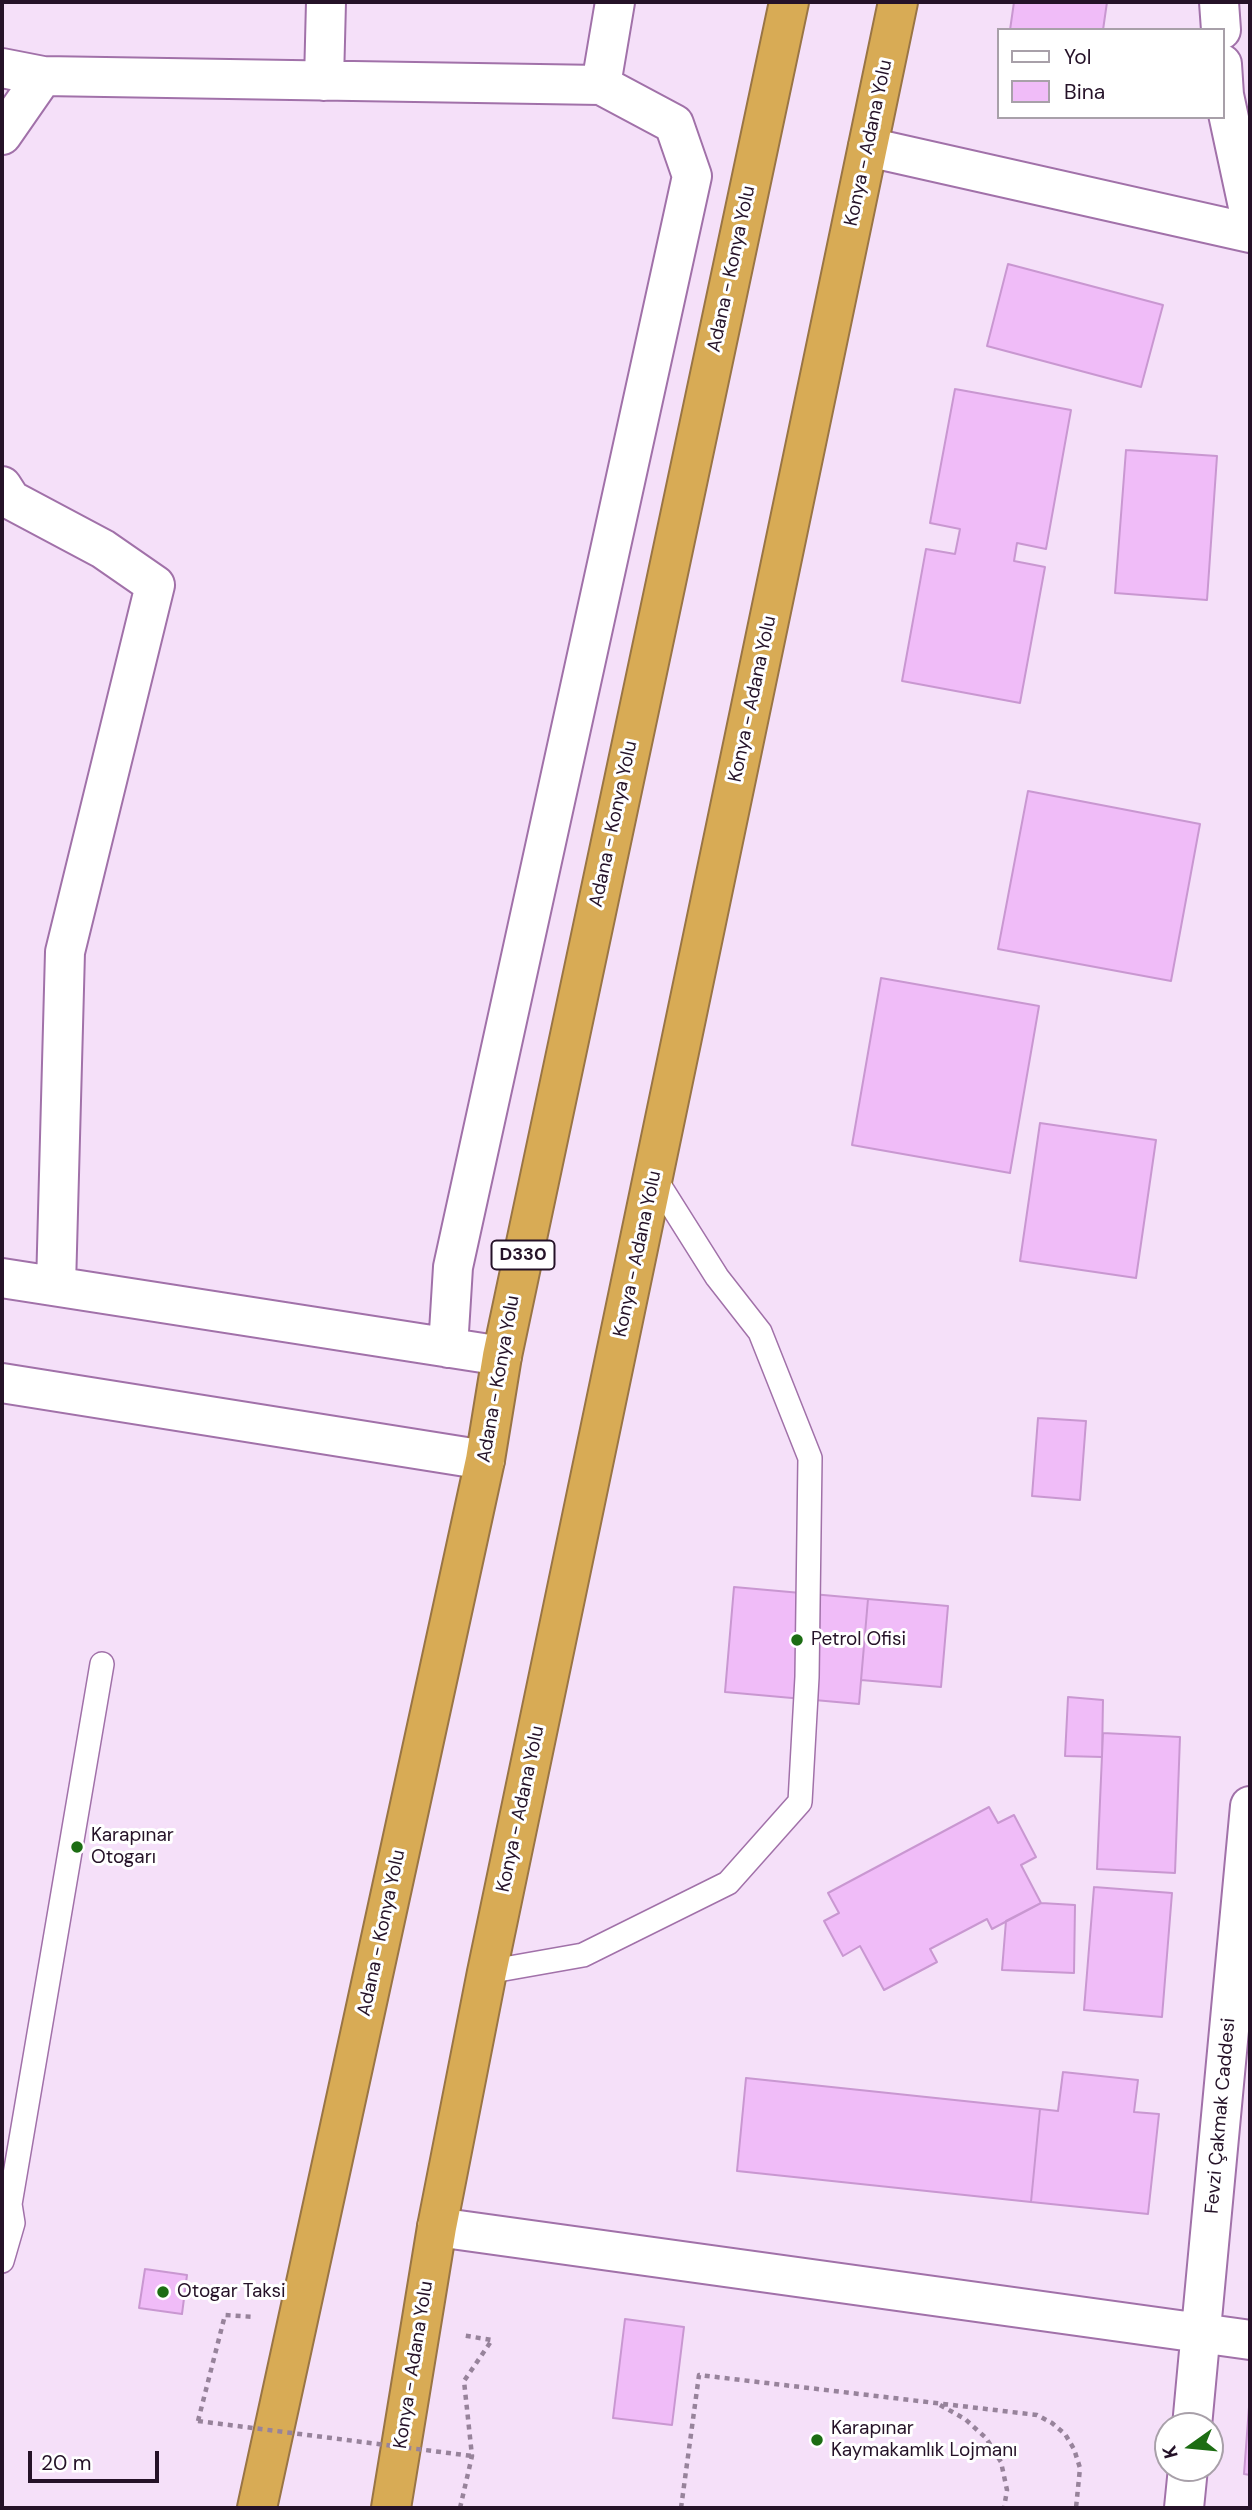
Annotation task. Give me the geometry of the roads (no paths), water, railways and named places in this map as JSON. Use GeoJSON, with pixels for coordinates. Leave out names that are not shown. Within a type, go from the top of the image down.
{"type":"FeatureCollection","features":[{"type":"Feature","properties":{"kind":"highway","name":"Adana - Konya Yolu"},"geometry":{"type":"LineString","coordinates":[[257,2508],[485,1460],[502,1356],[789,2]]}},
{"type":"Feature","properties":{"kind":"highway","name":"Konya - Adana Yolu"},"geometry":{"type":"LineString","coordinates":[[391,2508],[437,2227],[487,1972],[898,2]]}},
{"type":"Feature","properties":{"kind":"street"},"geometry":{"type":"LineString","coordinates":[[324,81],[326,2]]}},
{"type":"Feature","properties":{"kind":"street"},"geometry":{"type":"LineString","coordinates":[[601,85],[615,2]]}},
{"type":"Feature","properties":{"kind":"street"},"geometry":{"type":"LineString","coordinates":[[1220,2],[1221,28]]}},
{"type":"Feature","properties":{"kind":"street"},"geometry":{"type":"LineString","coordinates":[[2,68],[43,76],[601,85],[674,124],[692,176],[453,1267],[448,1348]]}},
{"type":"Feature","properties":{"kind":"street"},"geometry":{"type":"LineString","coordinates":[[2,135],[43,76]]}},
{"type":"Feature","properties":{"kind":"street"},"geometry":{"type":"LineString","coordinates":[[1224,95],[1250,216]]}},
{"type":"Feature","properties":{"kind":"street"},"geometry":{"type":"LineString","coordinates":[[868,147],[1250,233]]}},
{"type":"Feature","properties":{"kind":"street"},"geometry":{"type":"LineString","coordinates":[[2,486],[11,500],[103,549],[155,585],[65,952],[56,1286]]}},
{"type":"Feature","properties":{"kind":"street"},"geometry":{"type":"LineString","coordinates":[[2,1278],[502,1356]]}},
{"type":"Feature","properties":{"kind":"street"},"geometry":{"type":"LineString","coordinates":[[2,1383],[485,1460]]}},
{"type":"Feature","properties":{"kind":"street","name":"Fevzi Çakmak Caddesi"},"geometry":{"type":"LineString","coordinates":[[1193,2412],[1250,1806]]}},
{"type":"Feature","properties":{"kind":"street"},"geometry":{"type":"LineString","coordinates":[[437,2227],[1250,2340]]}},
{"type":"Feature","properties":{"kind":"street"},"geometry":{"type":"LineString","coordinates":[[1184,2508],[1187,2482]]}},
{"type":"Feature","properties":{"kind":"lane"},"geometry":{"type":"LineString","coordinates":[[487,1972],[583,1955],[728,1883],[800,1802],[807,1677],[810,1458],[760,1332],[716,1277],[654,1177]]}},
{"type":"Feature","properties":{"kind":"lane"},"geometry":{"type":"LineString","coordinates":[[2,2261],[13,2223],[6,2209],[102,1664]]}},
{"type":"Feature","properties":{"kind":"place","name":"Petrol Ofisi"},"geometry":{"type":"Point","coordinates":[797,1640]}},
{"type":"Feature","properties":{"kind":"place","name":"Karapınar Otogarı"},"geometry":{"type":"Point","coordinates":[77,1847]}},
{"type":"Feature","properties":{"kind":"place","name":"Otogar Taksi"},"geometry":{"type":"Point","coordinates":[163,2292]}},
{"type":"Feature","properties":{"kind":"place","name":"Karapınar Kaymakamlık Lojmanı"},"geometry":{"type":"Point","coordinates":[817,2440]}}]}
